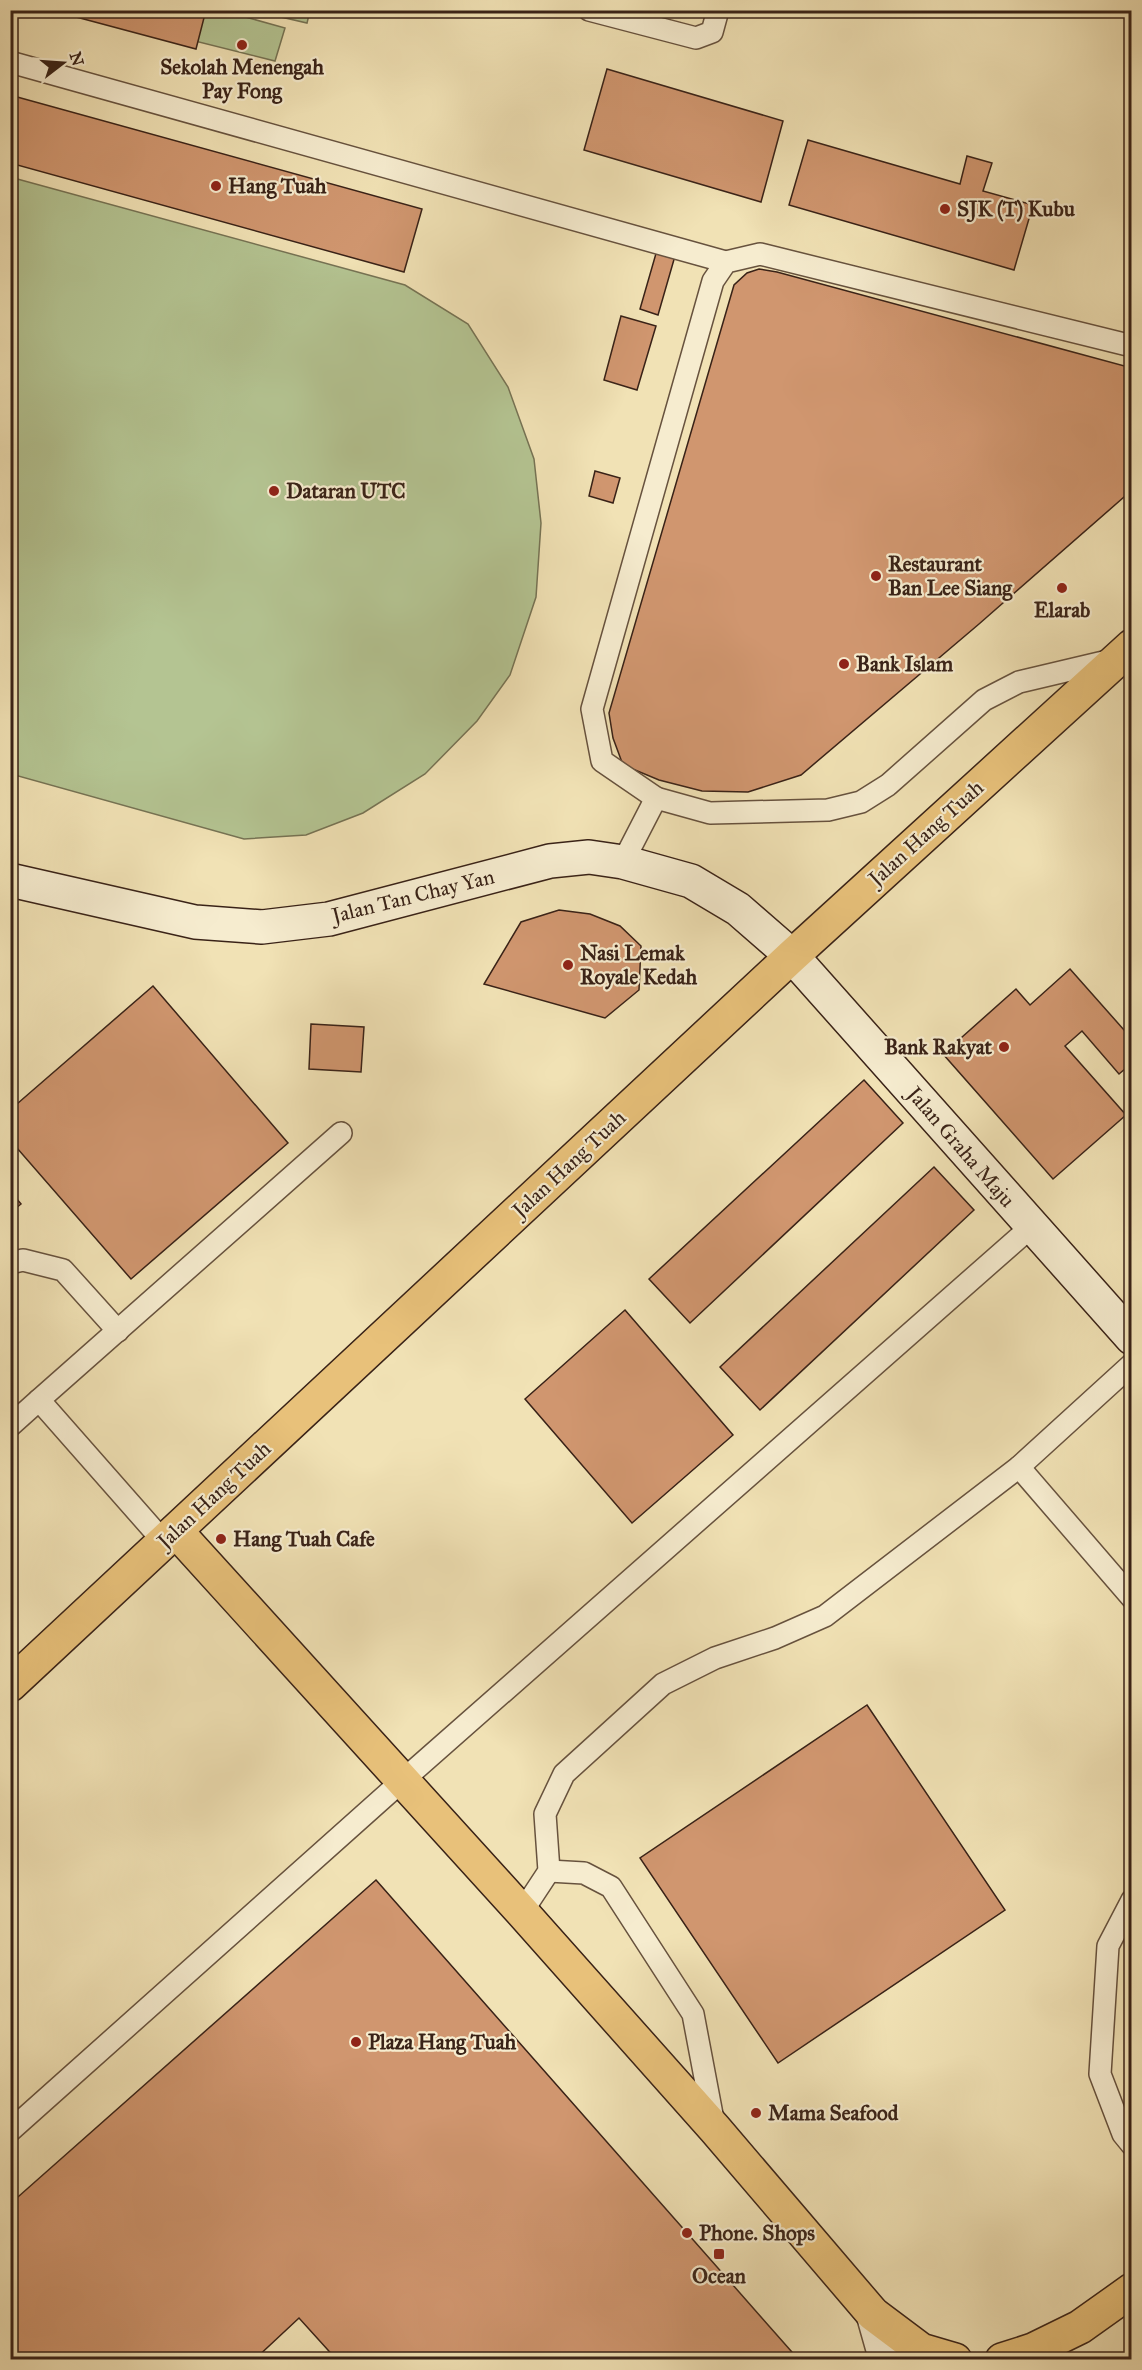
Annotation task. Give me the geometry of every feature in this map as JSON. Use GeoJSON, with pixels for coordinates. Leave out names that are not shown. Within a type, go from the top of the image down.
{"type":"FeatureCollection","features":[{"type":"Feature","properties":{"kind":"main road","name":"Jalan Hang Tuah"},"geometry":{"type":"LineString","coordinates":[[10,1685],[792,956],[1124,652]]}},
{"type":"Feature","properties":{"kind":"main road"},"geometry":{"type":"LineString","coordinates":[[170,1536],[402,1781],[522,1912],[715,2129],[873,2314],[921,2350],[955,2360]]}},
{"type":"Feature","properties":{"kind":"main road"},"geometry":{"type":"LineString","coordinates":[[1002,2360],[1033,2350],[1080,2327],[1131,2290]]}},
{"type":"Feature","properties":{"kind":"street","name":"Jalan Tan Chay Yan"},"geometry":{"type":"LineString","coordinates":[[10,880],[195,922],[262,927],[329,919],[550,861],[589,858],[623,862],[691,881],[738,909],[792,956]]}},
{"type":"Feature","properties":{"kind":"street","name":"Jalan Graha Maju"},"geometry":{"type":"LineString","coordinates":[[792,956],[1131,1338]]}},
{"type":"Feature","properties":{"kind":"street"},"geometry":{"type":"LineString","coordinates":[[873,2314],[886,2360]]}},
{"type":"Feature","properties":{"kind":"street"},"geometry":{"type":"LineString","coordinates":[[1035,2360],[1080,2327]]}},
{"type":"Feature","properties":{"kind":"lane"},"geometry":{"type":"LineString","coordinates":[[589,10],[696,38],[712,32],[718,10]]}},
{"type":"Feature","properties":{"kind":"lane"},"geometry":{"type":"LineString","coordinates":[[10,62],[726,262],[760,254],[1131,346]]}},
{"type":"Feature","properties":{"kind":"lane"},"geometry":{"type":"LineString","coordinates":[[726,262],[713,281],[592,709],[602,761],[656,798],[711,813],[828,810],[861,802],[888,785],[984,700],[1019,682],[1124,652]]}},
{"type":"Feature","properties":{"kind":"lane"},"geometry":{"type":"LineString","coordinates":[[623,862],[656,798]]}},
{"type":"Feature","properties":{"kind":"lane"},"geometry":{"type":"LineString","coordinates":[[10,1426],[340,1133]]}},
{"type":"Feature","properties":{"kind":"lane"},"geometry":{"type":"LineString","coordinates":[[10,2130],[1031,1227]]}},
{"type":"Feature","properties":{"kind":"lane"},"geometry":{"type":"LineString","coordinates":[[10,1263],[23,1260],[63,1270],[118,1330]]}},
{"type":"Feature","properties":{"kind":"lane"},"geometry":{"type":"LineString","coordinates":[[522,1912],[549,1871],[545,1814],[564,1774],[663,1684],[715,1658],[775,1638],[825,1616],[1019,1467],[1131,1364]]}},
{"type":"Feature","properties":{"kind":"lane"},"geometry":{"type":"LineString","coordinates":[[39,1400],[170,1536]]}},
{"type":"Feature","properties":{"kind":"lane"},"geometry":{"type":"LineString","coordinates":[[1019,1467],[1131,1598]]}},
{"type":"Feature","properties":{"kind":"lane"},"geometry":{"type":"LineString","coordinates":[[549,1871],[585,1873],[611,1887],[693,2014],[715,2129]]}},
{"type":"Feature","properties":{"kind":"lane"},"geometry":{"type":"LineString","coordinates":[[1131,1899],[1108,1946],[1100,2074],[1123,2134],[1131,2145]]}},
{"type":"Feature","properties":{"kind":"green space"},"geometry":{"type":"Polygon","coordinates":[[[310,10],[307,23],[255,11],[310,10]]]}},
{"type":"Feature","properties":{"kind":"green space"},"geometry":{"type":"Polygon","coordinates":[[[75,11],[224,11],[285,28],[275,61],[75,11]]]}},
{"type":"Feature","properties":{"kind":"green space","name":"Dataran UTC"},"geometry":{"type":"Polygon","coordinates":[[[10,177],[405,285],[468,324],[508,387],[534,459],[541,523],[536,597],[510,675],[477,721],[425,774],[363,813],[306,835],[244,839],[11,774],[10,177]]]}},
{"type":"Feature","properties":{"kind":"building"},"geometry":{"type":"Polygon","coordinates":[[[50,10],[206,10],[196,49],[50,10]]]}},
{"type":"Feature","properties":{"kind":"building"},"geometry":{"type":"Polygon","coordinates":[[[607,69],[783,121],[761,202],[584,150],[607,69]]]}},
{"type":"Feature","properties":{"kind":"building","name":"Hang Tuah"},"geometry":{"type":"Polygon","coordinates":[[[10,95],[422,209],[404,272],[10,163],[10,95]]]}},
{"type":"Feature","properties":{"kind":"building"},"geometry":{"type":"Polygon","coordinates":[[[808,140],[960,184],[967,156],[992,163],[983,191],[1033,205],[1014,270],[789,205],[808,140]]]}},
{"type":"Feature","properties":{"kind":"building"},"geometry":{"type":"Polygon","coordinates":[[[657,250],[675,256],[658,315],[640,309],[657,250]]]}},
{"type":"Feature","properties":{"kind":"building"},"geometry":{"type":"Polygon","coordinates":[[[759,269],[1132,368],[1132,490],[801,775],[748,792],[702,791],[659,780],[623,765],[613,738],[609,713],[734,285],[747,273],[759,269]]]}},
{"type":"Feature","properties":{"kind":"building"},"geometry":{"type":"Polygon","coordinates":[[[621,316],[656,326],[637,390],[604,380],[621,316]]]}},
{"type":"Feature","properties":{"kind":"building"},"geometry":{"type":"Polygon","coordinates":[[[595,471],[620,478],[613,503],[589,496],[595,471]]]}},
{"type":"Feature","properties":{"kind":"building","name":"Nasi Lemak Royale Kedah"},"geometry":{"type":"Polygon","coordinates":[[[559,910],[590,914],[620,926],[641,946],[639,990],[605,1018],[484,984],[521,922],[559,910]]]}},
{"type":"Feature","properties":{"kind":"building"},"geometry":{"type":"Polygon","coordinates":[[[1070,969],[1132,1039],[1132,1063],[1119,1074],[1082,1031],[1065,1046],[1126,1115],[1053,1179],[943,1054],[1016,989],[1030,1005],[1070,969]]]}},
{"type":"Feature","properties":{"kind":"building"},"geometry":{"type":"Polygon","coordinates":[[[153,986],[288,1143],[131,1279],[10,1140],[10,1110],[153,986]]]}},
{"type":"Feature","properties":{"kind":"building"},"geometry":{"type":"Polygon","coordinates":[[[311,1024],[364,1027],[361,1072],[309,1069],[311,1024]]]}},
{"type":"Feature","properties":{"kind":"building"},"geometry":{"type":"Polygon","coordinates":[[[864,1080],[903,1123],[690,1323],[649,1279],[864,1080]]]}},
{"type":"Feature","properties":{"kind":"building"},"geometry":{"type":"Polygon","coordinates":[[[934,1167],[974,1210],[760,1410],[720,1367],[934,1167]]]}},
{"type":"Feature","properties":{"kind":"building"},"geometry":{"type":"Polygon","coordinates":[[[10,1191],[21,1204],[10,1213],[10,1191]]]}},
{"type":"Feature","properties":{"kind":"building"},"geometry":{"type":"Polygon","coordinates":[[[625,1310],[733,1435],[632,1523],[525,1399],[625,1310]]]}},
{"type":"Feature","properties":{"kind":"building"},"geometry":{"type":"Polygon","coordinates":[[[867,1705],[1005,1910],[778,2063],[640,1858],[867,1705]]]}},
{"type":"Feature","properties":{"kind":"building","name":"Plaza Hang Tuah"},"geometry":{"type":"Polygon","coordinates":[[[376,1880],[799,2360],[337,2360],[299,2318],[254,2360],[10,2360],[10,2204],[376,1880]]]}},
{"type":"Feature","properties":{"kind":"place","name":"Sekolah Menengah Pay Fong"},"geometry":{"type":"Point","coordinates":[242,45]}},
{"type":"Feature","properties":{"kind":"place","name":"Hang Tuah"},"geometry":{"type":"Point","coordinates":[216,186]}},
{"type":"Feature","properties":{"kind":"place","name":"SJK (T) Kubu"},"geometry":{"type":"Point","coordinates":[945,209]}},
{"type":"Feature","properties":{"kind":"place","name":"Dataran UTC"},"geometry":{"type":"Point","coordinates":[274,491]}},
{"type":"Feature","properties":{"kind":"place","name":"Restaurant Ban Lee Siang"},"geometry":{"type":"Point","coordinates":[876,576]}},
{"type":"Feature","properties":{"kind":"place","name":"Elarab"},"geometry":{"type":"Point","coordinates":[1062,588]}},
{"type":"Feature","properties":{"kind":"place","name":"Bank Islam"},"geometry":{"type":"Point","coordinates":[844,664]}},
{"type":"Feature","properties":{"kind":"place","name":"Nasi Lemak Royale Kedah"},"geometry":{"type":"Point","coordinates":[568,965]}},
{"type":"Feature","properties":{"kind":"place","name":"Bank Rakyat"},"geometry":{"type":"Point","coordinates":[1004,1047]}},
{"type":"Feature","properties":{"kind":"place","name":"Hang Tuah Cafe"},"geometry":{"type":"Point","coordinates":[221,1539]}},
{"type":"Feature","properties":{"kind":"place","name":"Plaza Hang Tuah"},"geometry":{"type":"Point","coordinates":[356,2042]}},
{"type":"Feature","properties":{"kind":"place","name":"Mama Seafood"},"geometry":{"type":"Point","coordinates":[756,2113]}},
{"type":"Feature","properties":{"kind":"place","name":"Phone. Shops"},"geometry":{"type":"Point","coordinates":[687,2233]}},
{"type":"Feature","properties":{"kind":"place","name":"Ocean"},"geometry":{"type":"Point","coordinates":[719,2254]}}]}
